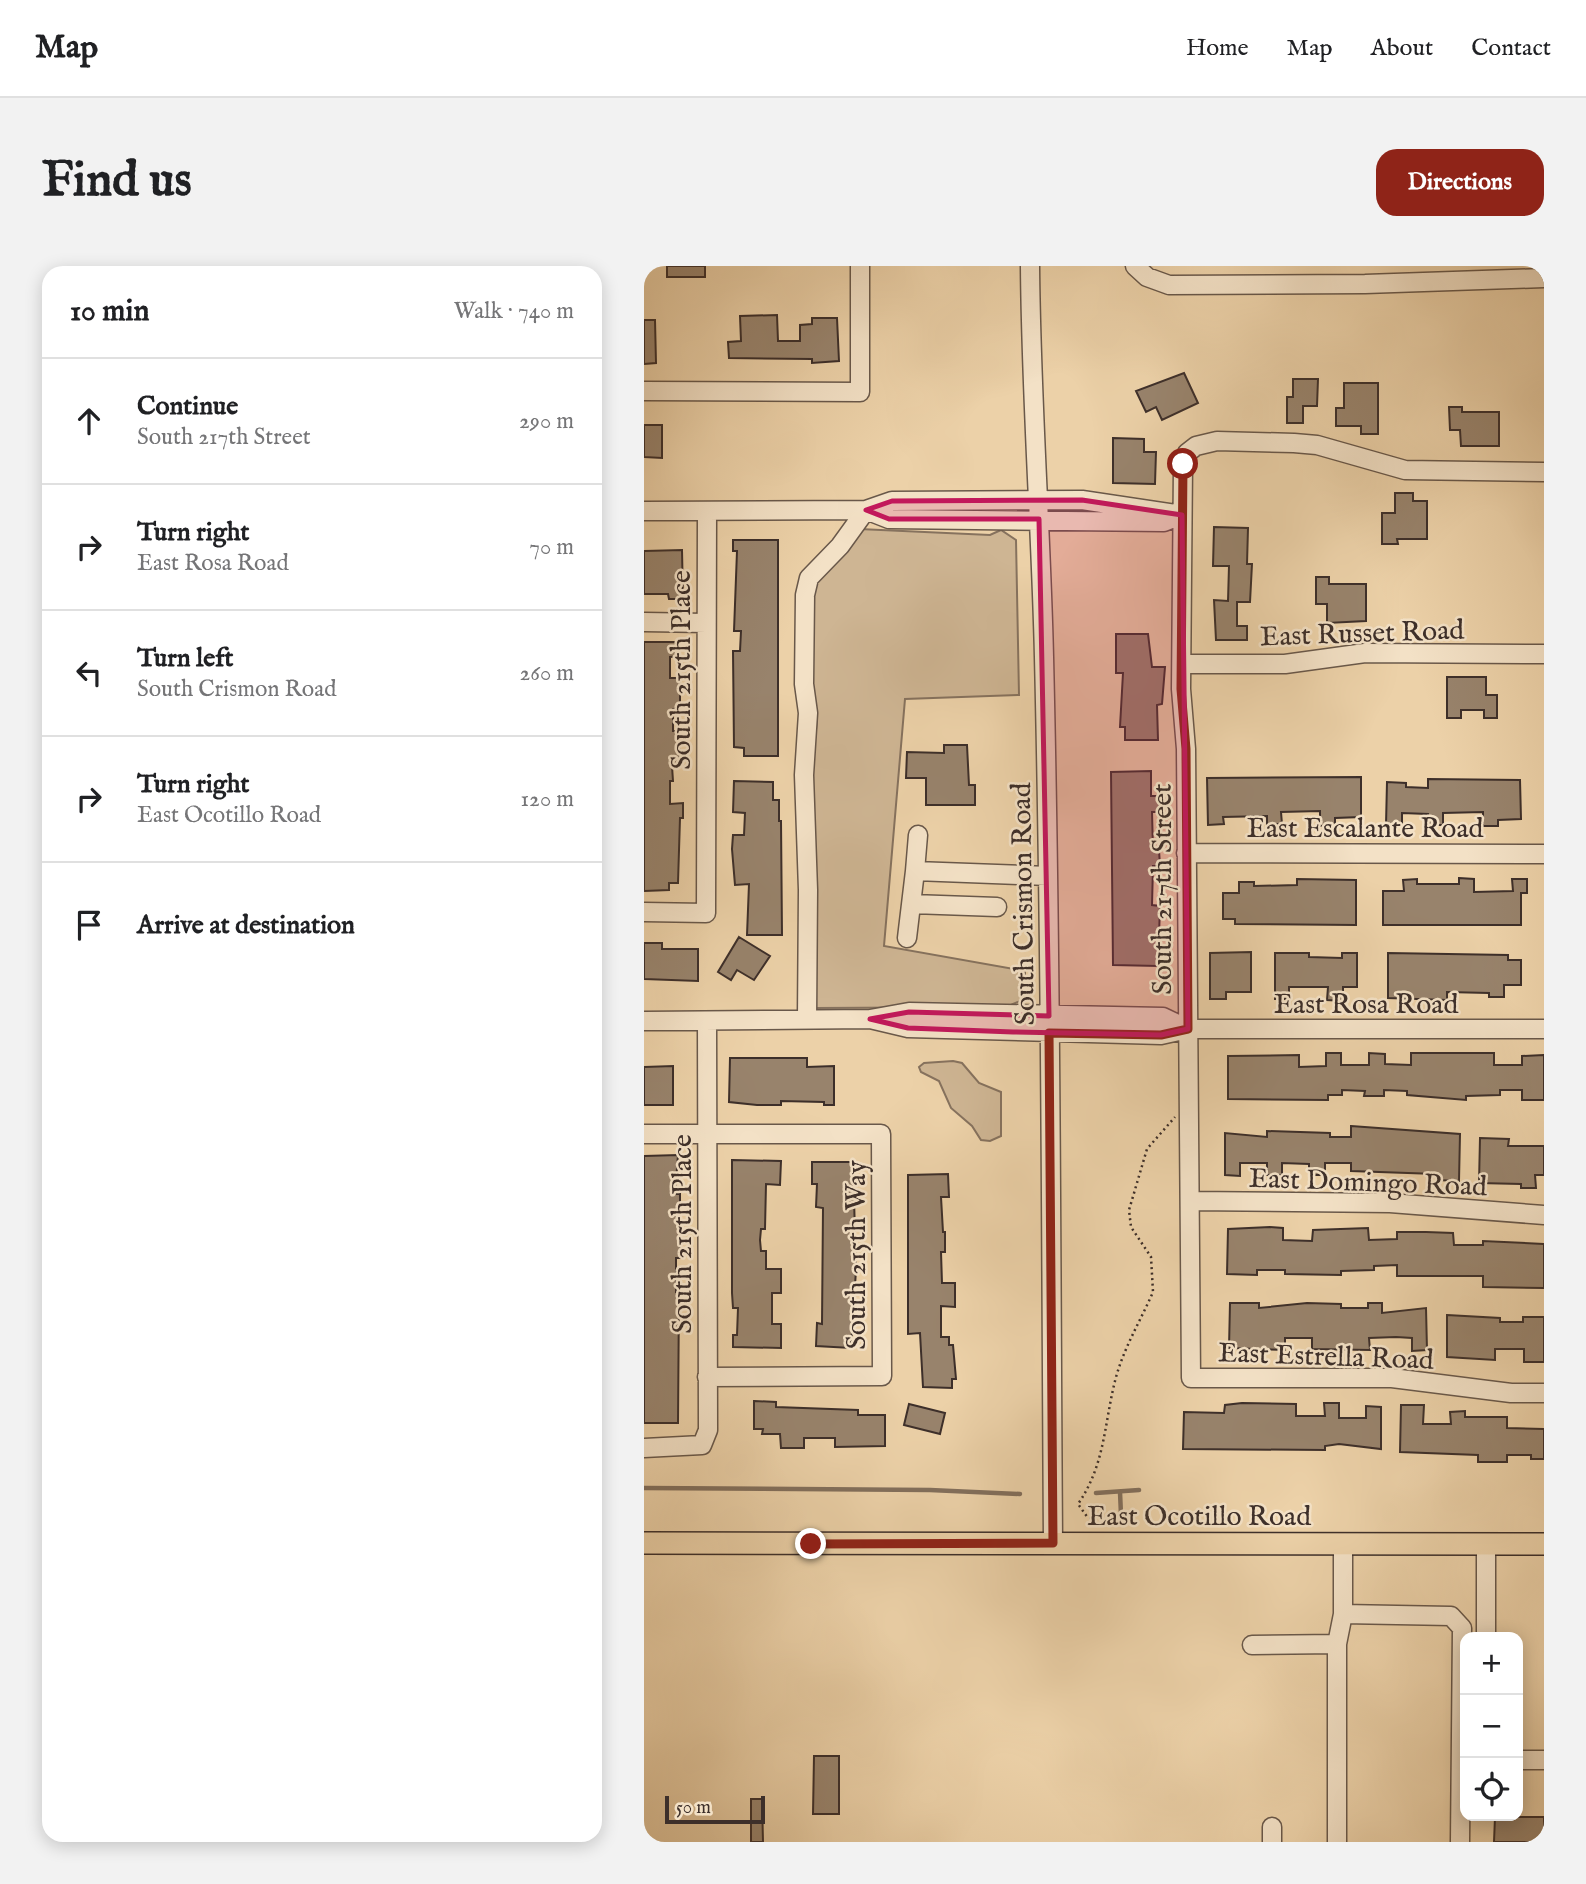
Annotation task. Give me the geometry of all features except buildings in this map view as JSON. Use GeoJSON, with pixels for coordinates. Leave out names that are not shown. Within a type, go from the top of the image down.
{"type":"FeatureCollection","features":[{"type":"Feature","properties":{"kind":"main road","name":"East Ocotillo Road"},"geometry":{"type":"LineString","coordinates":[[644,1543],[1544,1544]]}},
{"type":"Feature","properties":{"kind":"street"},"geometry":{"type":"LineString","coordinates":[[644,391],[860,392],[860,266]]}},
{"type":"Feature","properties":{"kind":"street","name":"South Crismon Road"},"geometry":{"type":"LineString","coordinates":[[1030,266],[1048,876],[1053,1543]]}},
{"type":"Feature","properties":{"kind":"street"},"geometry":{"type":"LineString","coordinates":[[1135,266],[1147,277],[1169,285],[1339,275],[1544,278]]}},
{"type":"Feature","properties":{"kind":"street","name":"South 217th Street"},"geometry":{"type":"LineString","coordinates":[[1191,1378],[1191,1201],[1182,664],[1183,464],[1187,453],[1196,446],[1217,442],[1294,443],[1317,445],[1405,470],[1544,472]]}},
{"type":"Feature","properties":{"kind":"street"},"geometry":{"type":"LineString","coordinates":[[644,511],[866,510],[892,501],[1082,500],[1154,508],[1182,515]]}},
{"type":"Feature","properties":{"kind":"street"},"geometry":{"type":"LineString","coordinates":[[866,510],[889,519],[1164,522],[1182,515]]}},
{"type":"Feature","properties":{"kind":"street"},"geometry":{"type":"LineString","coordinates":[[807,1020],[808,890],[804,775],[808,713],[804,684],[805,595],[809,578],[840,545],[866,510]]}},
{"type":"Feature","properties":{"kind":"street","name":"South 215th Place"},"geometry":{"type":"LineString","coordinates":[[644,912],[706,912],[707,511]]}},
{"type":"Feature","properties":{"kind":"street"},"geometry":{"type":"LineString","coordinates":[[644,622],[706,623]]}},
{"type":"Feature","properties":{"kind":"street","name":"East Russet Road"},"geometry":{"type":"LineString","coordinates":[[1182,664],[1285,664],[1365,653],[1544,654]]}},
{"type":"Feature","properties":{"kind":"street"},"geometry":{"type":"LineString","coordinates":[[907,938],[918,835]]}},
{"type":"Feature","properties":{"kind":"street","name":"East Escalante Road"},"geometry":{"type":"LineString","coordinates":[[1186,853],[1544,854]]}},
{"type":"Feature","properties":{"kind":"street"},"geometry":{"type":"LineString","coordinates":[[915,871],[1048,876]]}},
{"type":"Feature","properties":{"kind":"street"},"geometry":{"type":"LineString","coordinates":[[912,904],[998,907]]}},
{"type":"Feature","properties":{"kind":"street","name":"East Rosa Road"},"geometry":{"type":"LineString","coordinates":[[644,1021],[870,1020],[909,1012],[1049,1024],[1163,1017],[1188,1029],[1544,1029]]}},
{"type":"Feature","properties":{"kind":"street","name":"South 215th Place"},"geometry":{"type":"LineString","coordinates":[[644,1448],[702,1445],[708,1430],[707,1021]]}},
{"type":"Feature","properties":{"kind":"street"},"geometry":{"type":"LineString","coordinates":[[644,1134],[707,1135]]}},
{"type":"Feature","properties":{"kind":"street","name":"South 215th Way"},"geometry":{"type":"LineString","coordinates":[[707,1135],[881,1134],[882,1376],[707,1377]]}},
{"type":"Feature","properties":{"kind":"street","name":"East Domingo Road"},"geometry":{"type":"LineString","coordinates":[[1191,1201],[1390,1203],[1544,1215]]}},
{"type":"Feature","properties":{"kind":"street","name":"East Estrella Road"},"geometry":{"type":"LineString","coordinates":[[1191,1378],[1392,1378],[1511,1393],[1544,1393]]}},
{"type":"Feature","properties":{"kind":"street"},"geometry":{"type":"LineString","coordinates":[[1337,1842],[1337,1644],[1343,1614],[1343,1544]]}},
{"type":"Feature","properties":{"kind":"street"},"geometry":{"type":"LineString","coordinates":[[1486,1544],[1486,1632]]}},
{"type":"Feature","properties":{"kind":"street"},"geometry":{"type":"LineString","coordinates":[[1343,1614],[1451,1616],[1462,1628],[1460,1842]]}},
{"type":"Feature","properties":{"kind":"street"},"geometry":{"type":"LineString","coordinates":[[1252,1645],[1337,1644]]}},
{"type":"Feature","properties":{"kind":"street"},"geometry":{"type":"LineString","coordinates":[[1523,1760],[1544,1760]]}},
{"type":"Feature","properties":{"kind":"path"},"geometry":{"type":"LineString","coordinates":[[1102,1518],[1088,1518],[1078,1504],[1091,1485],[1100,1462],[1119,1367],[1147,1304],[1154,1281],[1151,1257],[1131,1227],[1129,1210],[1147,1149],[1173,1118],[1189,1114]]}},
{"type":"Feature","properties":{"kind":"highlighted area"},"geometry":{"type":"Polygon","coordinates":[[[1082,500],[1182,515],[1188,1029],[1161,1035],[1013,1032],[908,1028],[870,1019],[909,1012],[1049,1016],[1039,519],[889,519],[866,510],[892,501],[1082,500]]]}},
{"type":"Feature","properties":{"kind":"shaded area"},"geometry":{"type":"Polygon","coordinates":[[[859,529],[990,535],[1001,530],[1016,540],[1019,695],[905,699],[884,946],[1025,971],[1025,999],[1006,1007],[815,1008],[812,767],[817,720],[811,678],[813,585],[859,529]]]}},
{"type":"Feature","properties":{"kind":"shaded area"},"geometry":{"type":"Polygon","coordinates":[[[924,1063],[962,1063],[979,1083],[1001,1092],[1001,1136],[990,1141],[981,1140],[972,1126],[951,1108],[939,1081],[921,1072],[919,1067],[924,1063]]]}},
{"type":"Feature","properties":{"kind":"waterway"},"geometry":{"type":"LineString","coordinates":[[644,1488],[930,1490],[1020,1494]]}},
{"type":"Feature","properties":{"kind":"waterway"},"geometry":{"type":"LineString","coordinates":[[1096,1493],[1139,1490]]}},
{"type":"Feature","properties":{"kind":"waterway"},"geometry":{"type":"LineString","coordinates":[[1120,1492],[1121,1515]]}},
{"type":"Feature","properties":{"kind":"route"},"geometry":{"type":"LineString","coordinates":[[811,1544],[1053,1543],[1049,1033],[1161,1035],[1188,1029],[1186,749],[1181,689],[1183,464]]}}]}
